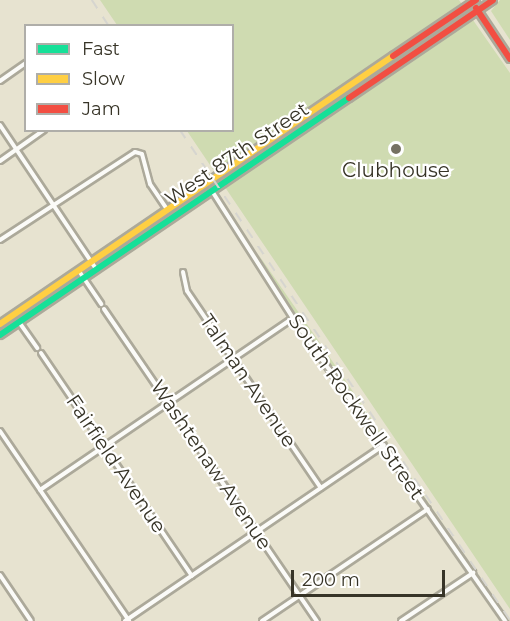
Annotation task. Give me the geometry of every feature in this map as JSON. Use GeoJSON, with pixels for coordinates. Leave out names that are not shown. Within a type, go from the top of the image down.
{"type":"FeatureCollection","features":[{"type":"Feature","properties":{"kind":"main road","name":"West 87th Street"},"geometry":{"type":"LineString","coordinates":[[0,335],[493,0]]}},
{"type":"Feature","properties":{"kind":"main road","name":"West 87th Street"},"geometry":{"type":"LineString","coordinates":[[0,324],[473,1]]}},
{"type":"Feature","properties":{"kind":"main road"},"geometry":{"type":"LineString","coordinates":[[473,1],[477,11],[510,58]]}},
{"type":"Feature","properties":{"kind":"main road"},"geometry":{"type":"LineString","coordinates":[[137,231],[142,239]]}},
{"type":"Feature","properties":{"kind":"street"},"geometry":{"type":"LineString","coordinates":[[0,81],[24,64]]}},
{"type":"Feature","properties":{"kind":"street"},"geometry":{"type":"LineString","coordinates":[[0,125],[96,270]]}},
{"type":"Feature","properties":{"kind":"street"},"geometry":{"type":"LineString","coordinates":[[0,161],[41,132]]}},
{"type":"Feature","properties":{"kind":"street"},"geometry":{"type":"LineString","coordinates":[[0,240],[123,157],[139,152],[167,210]]}},
{"type":"Feature","properties":{"kind":"street","name":"South Rockwell Street"},"geometry":{"type":"LineString","coordinates":[[212,191],[293,318],[505,621]]}},
{"type":"Feature","properties":{"kind":"street","name":"Washtenaw Avenue"},"geometry":{"type":"LineString","coordinates":[[79,270],[317,621]]}},
{"type":"Feature","properties":{"kind":"street","name":"Talman Avenue"},"geometry":{"type":"LineString","coordinates":[[183,272],[187,291],[321,488]]}},
{"type":"Feature","properties":{"kind":"street"},"geometry":{"type":"LineString","coordinates":[[40,490],[293,318]]}},
{"type":"Feature","properties":{"kind":"street","name":"Fairfield Avenue"},"geometry":{"type":"LineString","coordinates":[[19,322],[192,576]]}},
{"type":"Feature","properties":{"kind":"street"},"geometry":{"type":"LineString","coordinates":[[0,431],[127,620],[384,445]]}},
{"type":"Feature","properties":{"kind":"street"},"geometry":{"type":"LineString","coordinates":[[262,621],[428,509]]}},
{"type":"Feature","properties":{"kind":"street"},"geometry":{"type":"LineString","coordinates":[[401,621],[473,573]]}},
{"type":"Feature","properties":{"kind":"street"},"geometry":{"type":"LineString","coordinates":[[0,575],[31,621]]}},
{"type":"Feature","properties":{"kind":"green space"},"geometry":{"type":"Polygon","coordinates":[[[100,0],[459,0],[510,73],[510,609],[188,132],[234,132],[234,24],[116,24],[100,0]]]}},
{"type":"Feature","properties":{"kind":"green space"},"geometry":{"type":"Polygon","coordinates":[[[500,0],[510,0],[510,40],[491,11],[500,0]]]}},
{"type":"Feature","properties":{"kind":"green space"},"geometry":{"type":"Polygon","coordinates":[[[258,254],[322,346],[451,536],[294,317],[258,254]]]}},
{"type":"Feature","properties":{"kind":"railway"},"geometry":{"type":"LineString","coordinates":[[92,0],[108,24]]}},
{"type":"Feature","properties":{"kind":"railway"},"geometry":{"type":"LineString","coordinates":[[181,132],[510,620]]}},
{"type":"Feature","properties":{"kind":"traffic: fast"},"geometry":{"type":"LineString","coordinates":[[0,335],[349,98]]}},
{"type":"Feature","properties":{"kind":"traffic: slow"},"geometry":{"type":"LineString","coordinates":[[0,324],[393,56]]}},
{"type":"Feature","properties":{"kind":"traffic: jam"},"geometry":{"type":"LineString","coordinates":[[393,56],[476,0]]}},
{"type":"Feature","properties":{"kind":"traffic: jam"},"geometry":{"type":"LineString","coordinates":[[349,98],[493,0]]}},
{"type":"Feature","properties":{"kind":"traffic: jam"},"geometry":{"type":"LineString","coordinates":[[476,8],[510,59]]}},
{"type":"Feature","properties":{"kind":"place","name":"Clubhouse"},"geometry":{"type":"Point","coordinates":[396,149]}}]}
